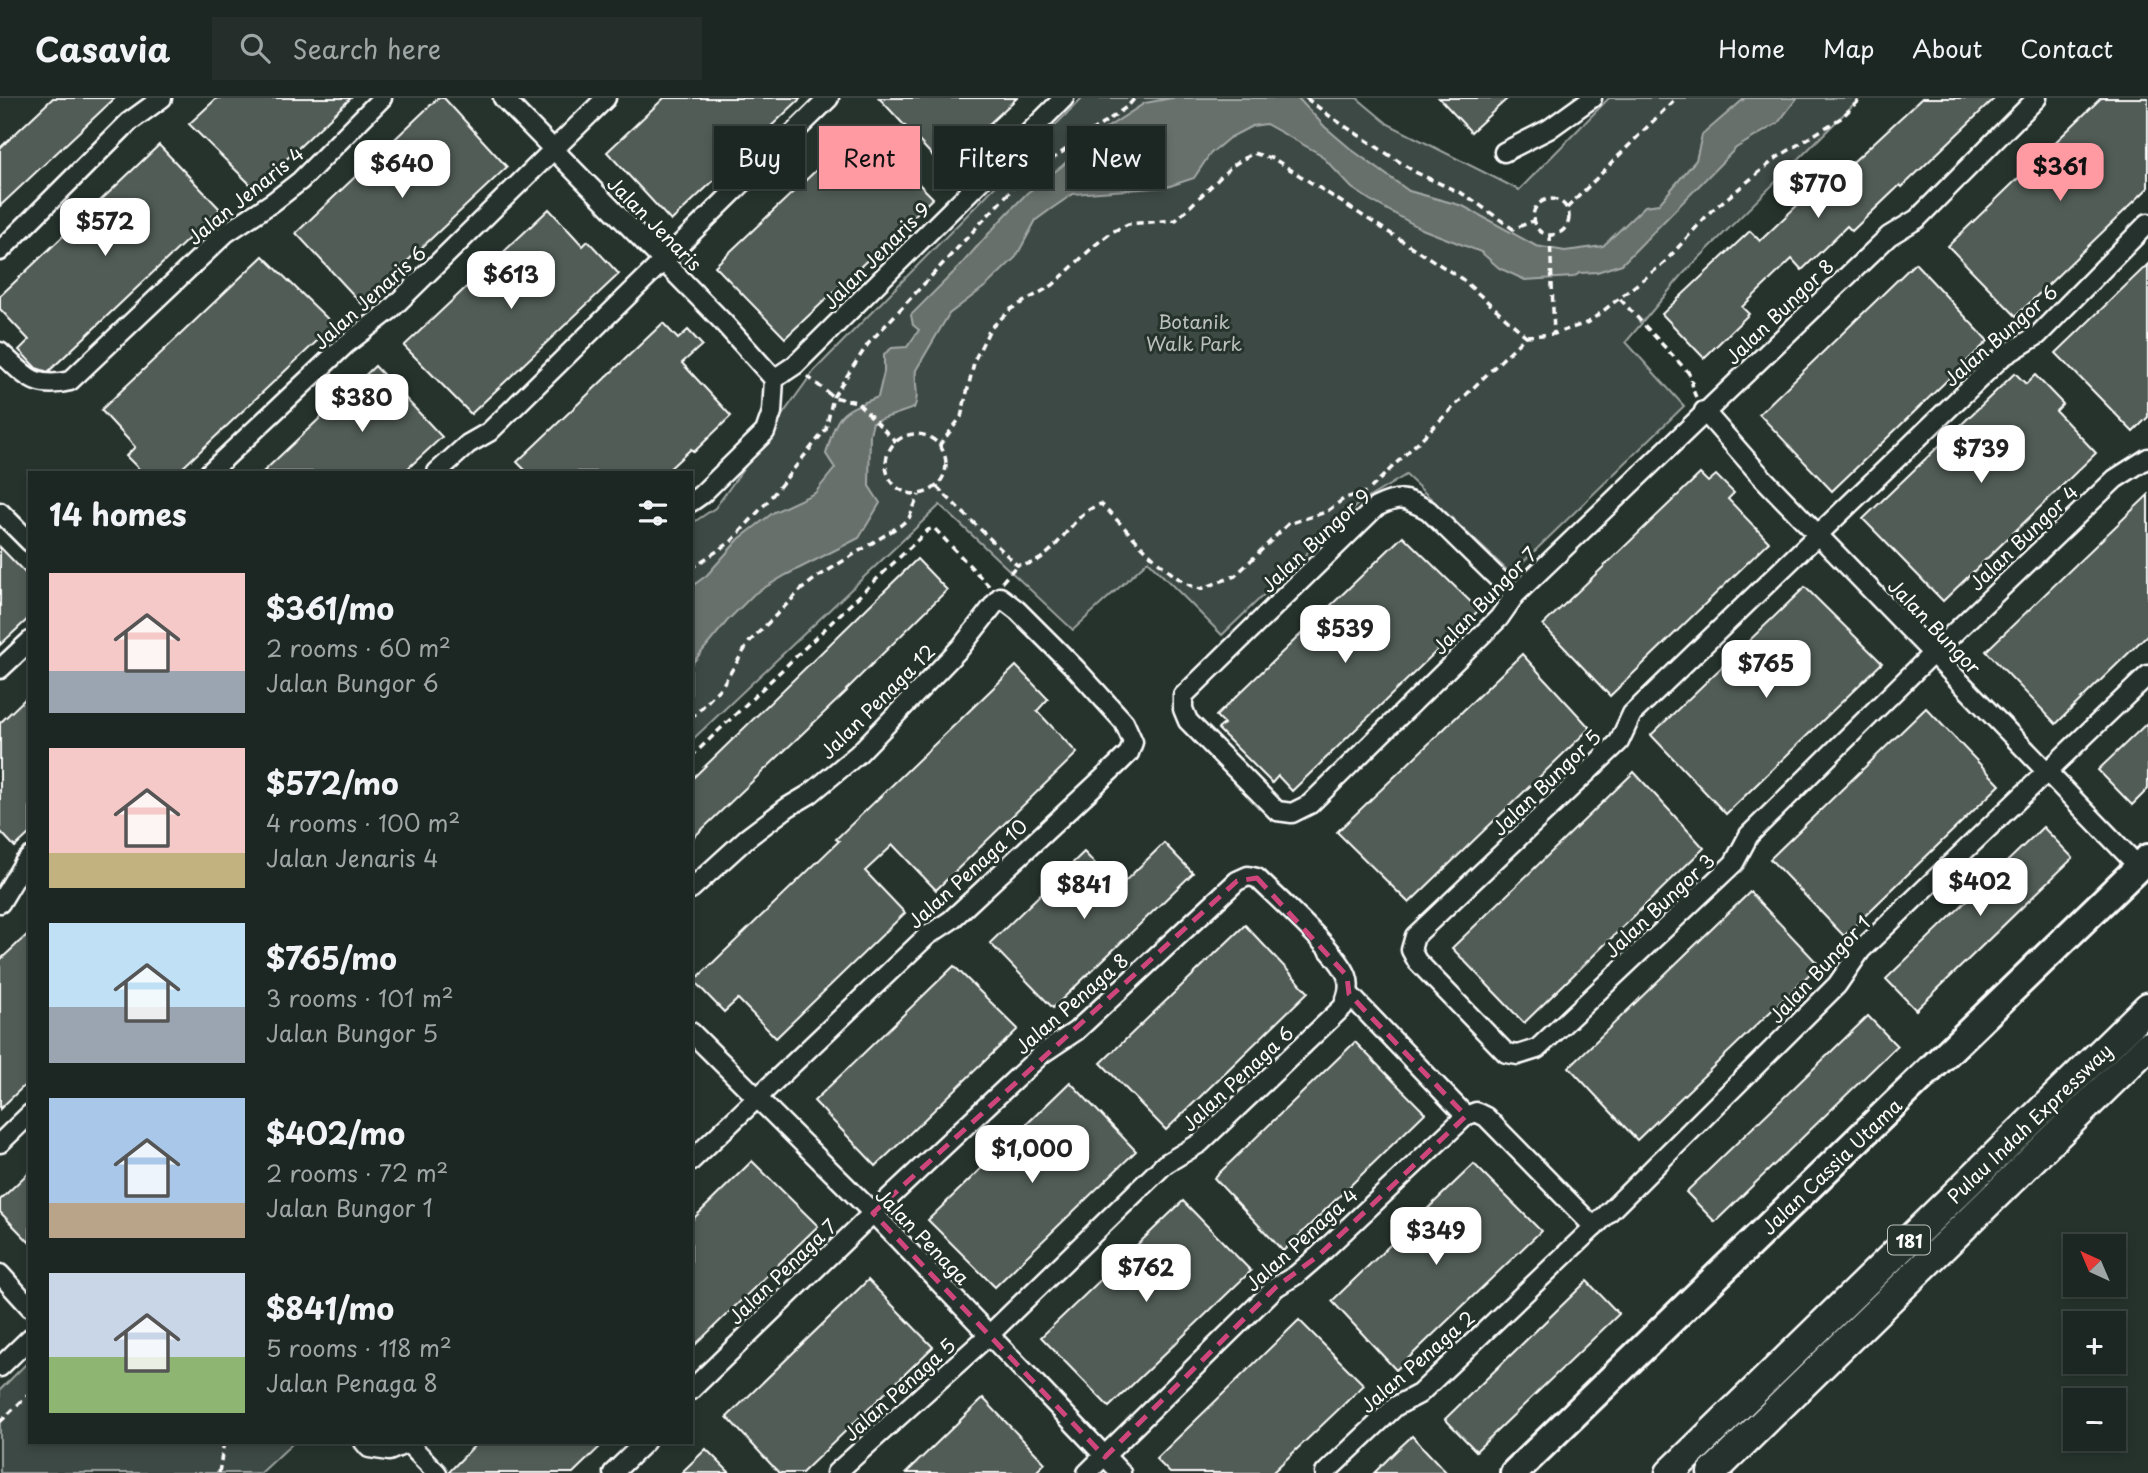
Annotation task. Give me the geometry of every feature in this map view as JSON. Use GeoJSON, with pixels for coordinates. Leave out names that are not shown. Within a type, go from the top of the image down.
{"type":"FeatureCollection","features":[{"type":"Feature","properties":{"kind":"main road","name":"Pulau Indah Expressway"},"geometry":{"type":"LineString","coordinates":[[1670,1473],[2148,1007]]}},
{"type":"Feature","properties":{"kind":"main road","name":"Pulau Indah Expressway"},"geometry":{"type":"LineString","coordinates":[[1712,1473],[2148,1046]]}},
{"type":"Feature","properties":{"kind":"street"},"geometry":{"type":"LineString","coordinates":[[0,251],[129,122],[162,98]]}},
{"type":"Feature","properties":{"kind":"street","name":"Jalan Jenaris 4"},"geometry":{"type":"LineString","coordinates":[[0,352],[37,384],[54,385],[70,381],[226,233],[300,181],[382,98]]}},
{"type":"Feature","properties":{"kind":"street","name":"Jalan Jenaris"},"geometry":{"type":"LineString","coordinates":[[503,98],[722,321],[774,379]]}},
{"type":"Feature","properties":{"kind":"street","name":"Jalan Jenaris 6"},"geometry":{"type":"LineString","coordinates":[[212,471],[345,345],[388,312],[606,98]]}},
{"type":"Feature","properties":{"kind":"street"},"geometry":{"type":"LineString","coordinates":[[438,471],[468,444],[489,432],[829,98]]}},
{"type":"Feature","properties":{"kind":"street","name":"Jalan Jenaris 9"},"geometry":{"type":"LineString","coordinates":[[774,379],[795,365],[1064,98]]}},
{"type":"Feature","properties":{"kind":"street"},"geometry":{"type":"LineString","coordinates":[[1504,152],[1549,129],[1592,98]]}},
{"type":"Feature","properties":{"kind":"street","name":"Jalan Bungor 8"},"geometry":{"type":"LineString","coordinates":[[1704,411],[1889,236],[1917,219],[2037,98]]}},
{"type":"Feature","properties":{"kind":"street","name":"Jalan Bungor 6"},"geometry":{"type":"LineString","coordinates":[[1817,534],[2002,357],[2038,335],[2148,223]]}},
{"type":"Feature","properties":{"kind":"street"},"geometry":{"type":"LineString","coordinates":[[693,501],[765,432],[772,412],[774,379]]}},
{"type":"Feature","properties":{"kind":"street","name":"Jalan Bungor"},"geometry":{"type":"LineString","coordinates":[[1704,411],[1761,476],[2048,771],[2144,862]]}},
{"type":"Feature","properties":{"kind":"street","name":"Jalan Bungor 7"},"geometry":{"type":"LineString","coordinates":[[1183,695],[1183,709],[1188,721],[1276,811],[1292,813],[1310,804],[1499,618],[1515,595],[1704,411]]}},
{"type":"Feature","properties":{"kind":"street","name":"Jalan Bungor 4"},"geometry":{"type":"LineString","coordinates":[[1933,653],[2115,478],[2148,458]]}},
{"type":"Feature","properties":{"kind":"street","name":"Jalan Bungor 9"},"geometry":{"type":"LineString","coordinates":[[1183,695],[1372,499],[1394,498],[1413,502],[1429,510],[1515,595]]}},
{"type":"Feature","properties":{"kind":"street"},"geometry":{"type":"LineString","coordinates":[[0,512],[28,540]]}},
{"type":"Feature","properties":{"kind":"street","name":"Jalan Bungor 5"},"geometry":{"type":"LineString","coordinates":[[1458,1003],[1417,961],[1411,950],[1415,936],[1619,742],[1632,713],[1817,534]]}},
{"type":"Feature","properties":{"kind":"street","name":"Jalan Penaga 10"},"geometry":{"type":"LineString","coordinates":[[693,1159],[927,936],[951,919],[1129,753],[1133,742],[1124,722],[1075,668],[1017,610],[997,594]]}},
{"type":"Feature","properties":{"kind":"street","name":"Jalan Penaga 12"},"geometry":{"type":"LineString","coordinates":[[693,887],[747,838],[810,794],[858,754],[961,647],[997,594]]}},
{"type":"Feature","properties":{"kind":"street"},"geometry":{"type":"LineString","coordinates":[[0,669],[28,643]]}},
{"type":"Feature","properties":{"kind":"street","name":"Jalan Bungor 3"},"geometry":{"type":"LineString","coordinates":[[1458,1003],[1506,1053],[1518,1055],[1537,1049],[1734,863],[1749,835],[1933,653]]}},
{"type":"Feature","properties":{"kind":"street","name":"Jalan Bungor 1"},"geometry":{"type":"LineString","coordinates":[[1594,1227],[1837,985],[1861,950],[2148,675]]}},
{"type":"Feature","properties":{"kind":"street"},"geometry":{"type":"LineString","coordinates":[[0,903],[28,859]]}},
{"type":"Feature","properties":{"kind":"street","name":"Jalan Cassia Utama"},"geometry":{"type":"LineString","coordinates":[[1514,1473],[2144,862]]}},
{"type":"Feature","properties":{"kind":"street","name":"Jalan Penaga 8"},"geometry":{"type":"LineString","coordinates":[[873,1213],[1043,1053],[1076,1031],[1237,881],[1248,876],[1257,878],[1300,921],[1338,960],[1347,976],[1349,994]]}},
{"type":"Feature","properties":{"kind":"street"},"geometry":{"type":"LineString","coordinates":[[1349,994],[1466,1116],[1476,1112],[1486,1117],[1594,1227]]}},
{"type":"Feature","properties":{"kind":"street","name":"Jalan Penaga 6"},"geometry":{"type":"LineString","coordinates":[[989,1335],[1165,1164],[1200,1143],[1343,1007],[1349,994]]}},
{"type":"Feature","properties":{"kind":"street","name":"Jalan Penaga"},"geometry":{"type":"LineString","coordinates":[[693,1034],[873,1213],[1121,1473]]}},
{"type":"Feature","properties":{"kind":"street"},"geometry":{"type":"LineString","coordinates":[[0,1143],[28,1116]]}},
{"type":"Feature","properties":{"kind":"street","name":"Jalan Penaga 4"},"geometry":{"type":"LineString","coordinates":[[1087,1473],[1276,1287],[1296,1275],[1466,1116]]}},
{"type":"Feature","properties":{"kind":"street","name":"Jalan Penaga 7"},"geometry":{"type":"LineString","coordinates":[[693,1388],[873,1213]]}},
{"type":"Feature","properties":{"kind":"street","name":"Jalan Penaga 2"},"geometry":{"type":"LineString","coordinates":[[1325,1473],[1396,1406],[1419,1394],[1594,1227]]}},
{"type":"Feature","properties":{"kind":"street"},"geometry":{"type":"LineString","coordinates":[[0,1274],[28,1305]]}},
{"type":"Feature","properties":{"kind":"street","name":"Jalan Penaga 5"},"geometry":{"type":"LineString","coordinates":[[836,1473],[989,1335]]}},
{"type":"Feature","properties":{"kind":"street"},"geometry":{"type":"LineString","coordinates":[[0,1367],[28,1340]]}},
{"type":"Feature","properties":{"kind":"street"},"geometry":{"type":"LineString","coordinates":[[366,1444],[369,1448],[389,1451],[406,1444]]}},
{"type":"Feature","properties":{"kind":"street"},"geometry":{"type":"LineString","coordinates":[[410,1444],[437,1473]]}},
{"type":"Feature","properties":{"kind":"street"},"geometry":{"type":"LineString","coordinates":[[613,1473],[643,1444]]}},
{"type":"Feature","properties":{"kind":"path"},"geometry":{"type":"LineString","coordinates":[[693,567],[731,542],[767,502],[826,429],[833,397],[868,344],[1018,183],[1128,106],[1135,98]]}},
{"type":"Feature","properties":{"kind":"path"},"geometry":{"type":"LineString","coordinates":[[1306,98],[1415,172],[1467,196],[1513,229],[1533,221]]}},
{"type":"Feature","properties":{"kind":"path"},"geometry":{"type":"LineString","coordinates":[[1567,208],[1676,98]]}},
{"type":"Feature","properties":{"kind":"path"},"geometry":{"type":"LineString","coordinates":[[937,487],[1017,565],[1030,566],[1042,558],[1077,521],[1094,506],[1101,504],[1189,587],[1201,589],[1235,576],[1288,524],[1325,512],[1345,498],[1372,499],[1526,336],[1554,334],[1588,322],[1664,263],[1711,211],[1778,157],[1841,118],[1862,98]]}},
{"type":"Feature","properties":{"kind":"path"},"geometry":{"type":"LineString","coordinates":[[939,446],[961,417],[975,359],[990,329],[1011,309],[1054,285],[1112,232],[1128,224],[1175,220],[1232,166],[1253,153],[1274,159],[1462,279],[1526,336]]}},
{"type":"Feature","properties":{"kind":"path"},"geometry":{"type":"LineString","coordinates":[[1552,198],[1561,201],[1567,208],[1568,223],[1564,230],[1550,235],[1542,232],[1533,221],[1536,206],[1543,200],[1552,198]]}},
{"type":"Feature","properties":{"kind":"path"},"geometry":{"type":"LineString","coordinates":[[1550,235],[1554,334]]}},
{"type":"Feature","properties":{"kind":"path"},"geometry":{"type":"LineString","coordinates":[[1620,299],[1688,372],[1694,381],[1693,392],[1704,411]]}},
{"type":"Feature","properties":{"kind":"path"},"geometry":{"type":"LineString","coordinates":[[795,365],[833,397],[857,402],[896,442]]}},
{"type":"Feature","properties":{"kind":"path"},"geometry":{"type":"LineString","coordinates":[[908,435],[923,435],[936,441],[944,453],[946,467],[937,487],[919,495],[903,491],[892,482],[887,468],[888,454],[896,442],[908,435]]}},
{"type":"Feature","properties":{"kind":"path"},"geometry":{"type":"LineString","coordinates":[[693,717],[722,686],[750,641],[763,626],[816,578],[901,525],[909,518],[919,495]]}},
{"type":"Feature","properties":{"kind":"path"},"geometry":{"type":"LineString","coordinates":[[693,755],[928,530],[934,528],[997,594],[1017,565]]}},
{"type":"Feature","properties":{"kind":"path"},"geometry":{"type":"LineString","coordinates":[[0,1422],[28,1395]]}},
{"type":"Feature","properties":{"kind":"path"},"geometry":{"type":"LineString","coordinates":[[219,1473],[225,1444]]}},
{"type":"Feature","properties":{"kind":"highlighted area"},"geometry":{"type":"Polygon","coordinates":[[[1257,878],[1347,976],[1349,994],[1466,1116],[1318,1256],[1276,1287],[1105,1457],[873,1213],[1237,881],[1257,878]]]}},
{"type":"Feature","properties":{"kind":"green space","name":"Botanik Walk Park"},"geometry":{"type":"Polygon","coordinates":[[[1082,98],[1357,98],[1388,124],[1519,190],[1609,98],[1860,98],[1683,274],[1626,342],[1684,406],[1511,574],[1406,475],[1358,504],[1222,635],[1148,561],[1073,630],[940,505],[693,739],[693,523],[715,508],[814,371],[993,189],[1053,189],[1053,128],[1082,98]]]}},
{"type":"Feature","properties":{"kind":"green space"},"geometry":{"type":"Polygon","coordinates":[[[28,1362],[28,1444],[292,1444],[261,1473],[0,1473],[0,1390],[28,1362]]]}},
{"type":"Feature","properties":{"kind":"shaded area"},"geometry":{"type":"Polygon","coordinates":[[[1172,98],[1298,98],[1325,127],[1352,150],[1409,191],[1463,206],[1536,246],[1565,251],[1603,246],[1645,206],[1659,204],[1696,160],[1702,135],[1745,98],[1797,98],[1778,123],[1736,148],[1622,264],[1573,277],[1525,280],[1499,268],[1481,252],[1422,229],[1370,200],[1352,188],[1320,154],[1266,124],[1252,126],[1229,138],[1210,154],[1194,178],[1165,187],[1165,126],[1110,126],[1145,103],[1172,98]]]}},
{"type":"Feature","properties":{"kind":"shaded area"},"geometry":{"type":"Polygon","coordinates":[[[1067,161],[1067,189],[1140,189],[1073,194],[1036,220],[1016,257],[987,285],[949,314],[916,370],[917,399],[914,408],[873,422],[870,434],[869,486],[880,503],[859,538],[754,594],[728,620],[693,663],[693,586],[707,575],[739,539],[774,512],[815,493],[835,468],[826,454],[837,421],[855,406],[878,397],[884,372],[884,354],[892,348],[907,347],[919,330],[913,325],[911,315],[1027,193],[1032,189],[1053,189],[1053,173],[1067,161]]]}},
{"type":"Feature","properties":{"kind":"building"},"geometry":{"type":"Polygon","coordinates":[[[53,98],[115,98],[0,206],[0,148],[53,98]]]}},
{"type":"Feature","properties":{"kind":"building"},"geometry":{"type":"Polygon","coordinates":[[[217,98],[351,98],[255,189],[189,124],[217,98]]]}},
{"type":"Feature","properties":{"kind":"building"},"geometry":{"type":"Polygon","coordinates":[[[438,98],[444,98],[507,167],[362,304],[296,233],[438,98]]]}},
{"type":"Feature","properties":{"kind":"building"},"geometry":{"type":"Polygon","coordinates":[[[664,98],[801,98],[771,126],[714,126],[714,180],[671,221],[607,152],[664,98]]]}},
{"type":"Feature","properties":{"kind":"building"},"geometry":{"type":"Polygon","coordinates":[[[879,98],[1017,98],[987,126],[934,126],[934,157],[920,142],[920,126],[905,126],[879,98]]]}},
{"type":"Feature","properties":{"kind":"building"},"geometry":{"type":"Polygon","coordinates":[[[1439,98],[1508,98],[1471,132],[1439,98]]]}},
{"type":"Feature","properties":{"kind":"building"},"geometry":{"type":"Polygon","coordinates":[[[1922,98],[1995,98],[1852,231],[1847,226],[1802,270],[1792,259],[1742,307],[1749,314],[1704,358],[1662,314],[1750,231],[1760,241],[1808,195],[1812,200],[1922,98]]]}},
{"type":"Feature","properties":{"kind":"building"},"geometry":{"type":"Polygon","coordinates":[[[2101,98],[2148,98],[2148,188],[2016,316],[1948,246],[2101,98]]]}},
{"type":"Feature","properties":{"kind":"building"},"geometry":{"type":"Polygon","coordinates":[[[159,145],[220,209],[48,372],[36,368],[19,350],[29,340],[0,309],[0,296],[159,145]]]}},
{"type":"Feature","properties":{"kind":"building"},"geometry":{"type":"Polygon","coordinates":[[[819,168],[819,189],[920,189],[920,185],[933,198],[785,338],[715,266],[796,189],[805,189],[805,181],[819,168]]]}},
{"type":"Feature","properties":{"kind":"building"},"geometry":{"type":"Polygon","coordinates":[[[549,209],[583,246],[588,241],[619,274],[471,414],[404,346],[549,209]]]}},
{"type":"Feature","properties":{"kind":"building"},"geometry":{"type":"Polygon","coordinates":[[[263,256],[334,325],[179,471],[141,471],[126,456],[135,447],[101,410],[263,256]]]}},
{"type":"Feature","properties":{"kind":"building"},"geometry":{"type":"Polygon","coordinates":[[[1915,263],[1988,341],[1832,491],[1759,414],[1915,263]]]}},
{"type":"Feature","properties":{"kind":"building"},"geometry":{"type":"Polygon","coordinates":[[[2148,264],[2148,417],[2133,432],[2056,353],[2148,264]]]}},
{"type":"Feature","properties":{"kind":"building"},"geometry":{"type":"Polygon","coordinates":[[[663,323],[678,339],[688,330],[702,345],[682,363],[731,416],[694,452],[691,449],[667,471],[526,471],[517,462],[663,323]]]}},
{"type":"Feature","properties":{"kind":"building"},"geometry":{"type":"Polygon","coordinates":[[[375,366],[442,437],[405,471],[264,471],[375,366]]]}},
{"type":"Feature","properties":{"kind":"building"},"geometry":{"type":"Polygon","coordinates":[[[2015,373],[2026,384],[2035,375],[2063,404],[2056,411],[2096,453],[1943,601],[1863,519],[2015,373]]]}},
{"type":"Feature","properties":{"kind":"building"},"geometry":{"type":"Polygon","coordinates":[[[1700,474],[1708,482],[1716,475],[1734,493],[1728,499],[1769,542],[1610,696],[1543,625],[1700,474]]]}},
{"type":"Feature","properties":{"kind":"building"},"geometry":{"type":"Polygon","coordinates":[[[2148,495],[2148,634],[2056,724],[1986,651],[2148,495]]]}},
{"type":"Feature","properties":{"kind":"building"},"geometry":{"type":"Polygon","coordinates":[[[1403,536],[1479,610],[1292,791],[1278,776],[1272,783],[1218,729],[1224,724],[1216,716],[1403,536]]]}},
{"type":"Feature","properties":{"kind":"building"},"geometry":{"type":"Polygon","coordinates":[[[0,547],[28,576],[28,619],[0,645],[0,547]]]}},
{"type":"Feature","properties":{"kind":"building"},"geometry":{"type":"Polygon","coordinates":[[[917,559],[947,590],[847,691],[693,838],[693,778],[917,559]]]}},
{"type":"Feature","properties":{"kind":"building"},"geometry":{"type":"Polygon","coordinates":[[[1805,587],[1882,663],[1726,814],[1651,735],[1805,587]]]}},
{"type":"Feature","properties":{"kind":"building"},"geometry":{"type":"Polygon","coordinates":[[[1522,654],[1590,728],[1409,903],[1337,832],[1522,654]]]}},
{"type":"Feature","properties":{"kind":"building"},"geometry":{"type":"Polygon","coordinates":[[[1016,666],[1048,699],[1037,711],[1077,753],[936,890],[893,845],[865,871],[905,913],[776,1038],[738,999],[724,1012],[694,981],[839,841],[836,839],[1016,666]]]}},
{"type":"Feature","properties":{"kind":"building"},"geometry":{"type":"Polygon","coordinates":[[[28,696],[28,835],[15,847],[0,831],[0,723],[28,696]]]}},
{"type":"Feature","properties":{"kind":"building"},"geometry":{"type":"Polygon","coordinates":[[[1926,708],[2000,785],[1844,936],[1770,859],[1926,708]]]}},
{"type":"Feature","properties":{"kind":"building"},"geometry":{"type":"Polygon","coordinates":[[[2148,722],[2148,789],[2132,805],[2098,770],[2148,722]]]}},
{"type":"Feature","properties":{"kind":"building"},"geometry":{"type":"Polygon","coordinates":[[[1634,772],[1704,848],[1524,1023],[1452,948],[1634,772]]]}},
{"type":"Feature","properties":{"kind":"building"},"geometry":{"type":"Polygon","coordinates":[[[2043,827],[2073,858],[1916,1010],[1886,979],[2043,827]]]}},
{"type":"Feature","properties":{"kind":"building"},"geometry":{"type":"Polygon","coordinates":[[[1164,843],[1193,873],[1053,1008],[990,943],[1084,852],[1118,888],[1164,843]]]}},
{"type":"Feature","properties":{"kind":"building"},"geometry":{"type":"Polygon","coordinates":[[[1750,892],[1819,965],[1637,1140],[1569,1067],[1750,892]]]}},
{"type":"Feature","properties":{"kind":"building"},"geometry":{"type":"Polygon","coordinates":[[[1245,925],[1308,992],[1166,1130],[1101,1063],[1245,925]]]}},
{"type":"Feature","properties":{"kind":"building"},"geometry":{"type":"Polygon","coordinates":[[[28,934],[28,1082],[0,1109],[0,960],[28,934]]]}},
{"type":"Feature","properties":{"kind":"building"},"geometry":{"type":"Polygon","coordinates":[[[954,966],[1018,1029],[876,1166],[814,1101],[954,966]]]}},
{"type":"Feature","properties":{"kind":"building"},"geometry":{"type":"Polygon","coordinates":[[[1868,1016],[1897,1046],[1715,1222],[1686,1192],[1868,1016]]]}},
{"type":"Feature","properties":{"kind":"building"},"geometry":{"type":"Polygon","coordinates":[[[1355,1042],[1425,1113],[1283,1251],[1214,1178],[1355,1042]]]}},
{"type":"Feature","properties":{"kind":"building"},"geometry":{"type":"Polygon","coordinates":[[[1070,1082],[1136,1151],[995,1287],[928,1220],[1070,1082]]]}},
{"type":"Feature","properties":{"kind":"building"},"geometry":{"type":"Polygon","coordinates":[[[752,1161],[818,1226],[693,1347],[693,1219],[752,1161]]]}},
{"type":"Feature","properties":{"kind":"building"},"geometry":{"type":"Polygon","coordinates":[[[1474,1164],[1541,1231],[1396,1370],[1332,1301],[1474,1164]]]}},
{"type":"Feature","properties":{"kind":"building"},"geometry":{"type":"Polygon","coordinates":[[[28,1173],[28,1241],[0,1212],[0,1200],[28,1173]]]}},
{"type":"Feature","properties":{"kind":"building"},"geometry":{"type":"Polygon","coordinates":[[[1183,1201],[1251,1271],[1109,1407],[1041,1337],[1183,1201]]]}},
{"type":"Feature","properties":{"kind":"building"},"geometry":{"type":"Polygon","coordinates":[[[868,1280],[933,1347],[802,1473],[779,1473],[727,1417],[868,1280]]]}},
{"type":"Feature","properties":{"kind":"building"},"geometry":{"type":"Polygon","coordinates":[[[1587,1281],[1619,1314],[1476,1451],[1445,1419],[1587,1281]]]}},
{"type":"Feature","properties":{"kind":"building"},"geometry":{"type":"Polygon","coordinates":[[[1299,1320],[1364,1385],[1272,1473],[1170,1473],[1156,1459],[1299,1320]]]}},
{"type":"Feature","properties":{"kind":"building"},"geometry":{"type":"Polygon","coordinates":[[[983,1398],[1045,1463],[1035,1473],[906,1473],[983,1398]]]}},
{"type":"Feature","properties":{"kind":"building"},"geometry":{"type":"Polygon","coordinates":[[[1412,1436],[1447,1473],[1374,1473],[1397,1450],[1412,1436]]]}},
{"type":"Feature","properties":{"kind":"building"},"geometry":{"type":"Polygon","coordinates":[[[476,1444],[603,1444],[573,1473],[448,1473],[476,1444]]]}},
{"type":"Feature","properties":{"kind":"building"},"geometry":{"type":"Polygon","coordinates":[[[706,1449],[730,1473],[681,1473],[706,1449]]]}}]}
